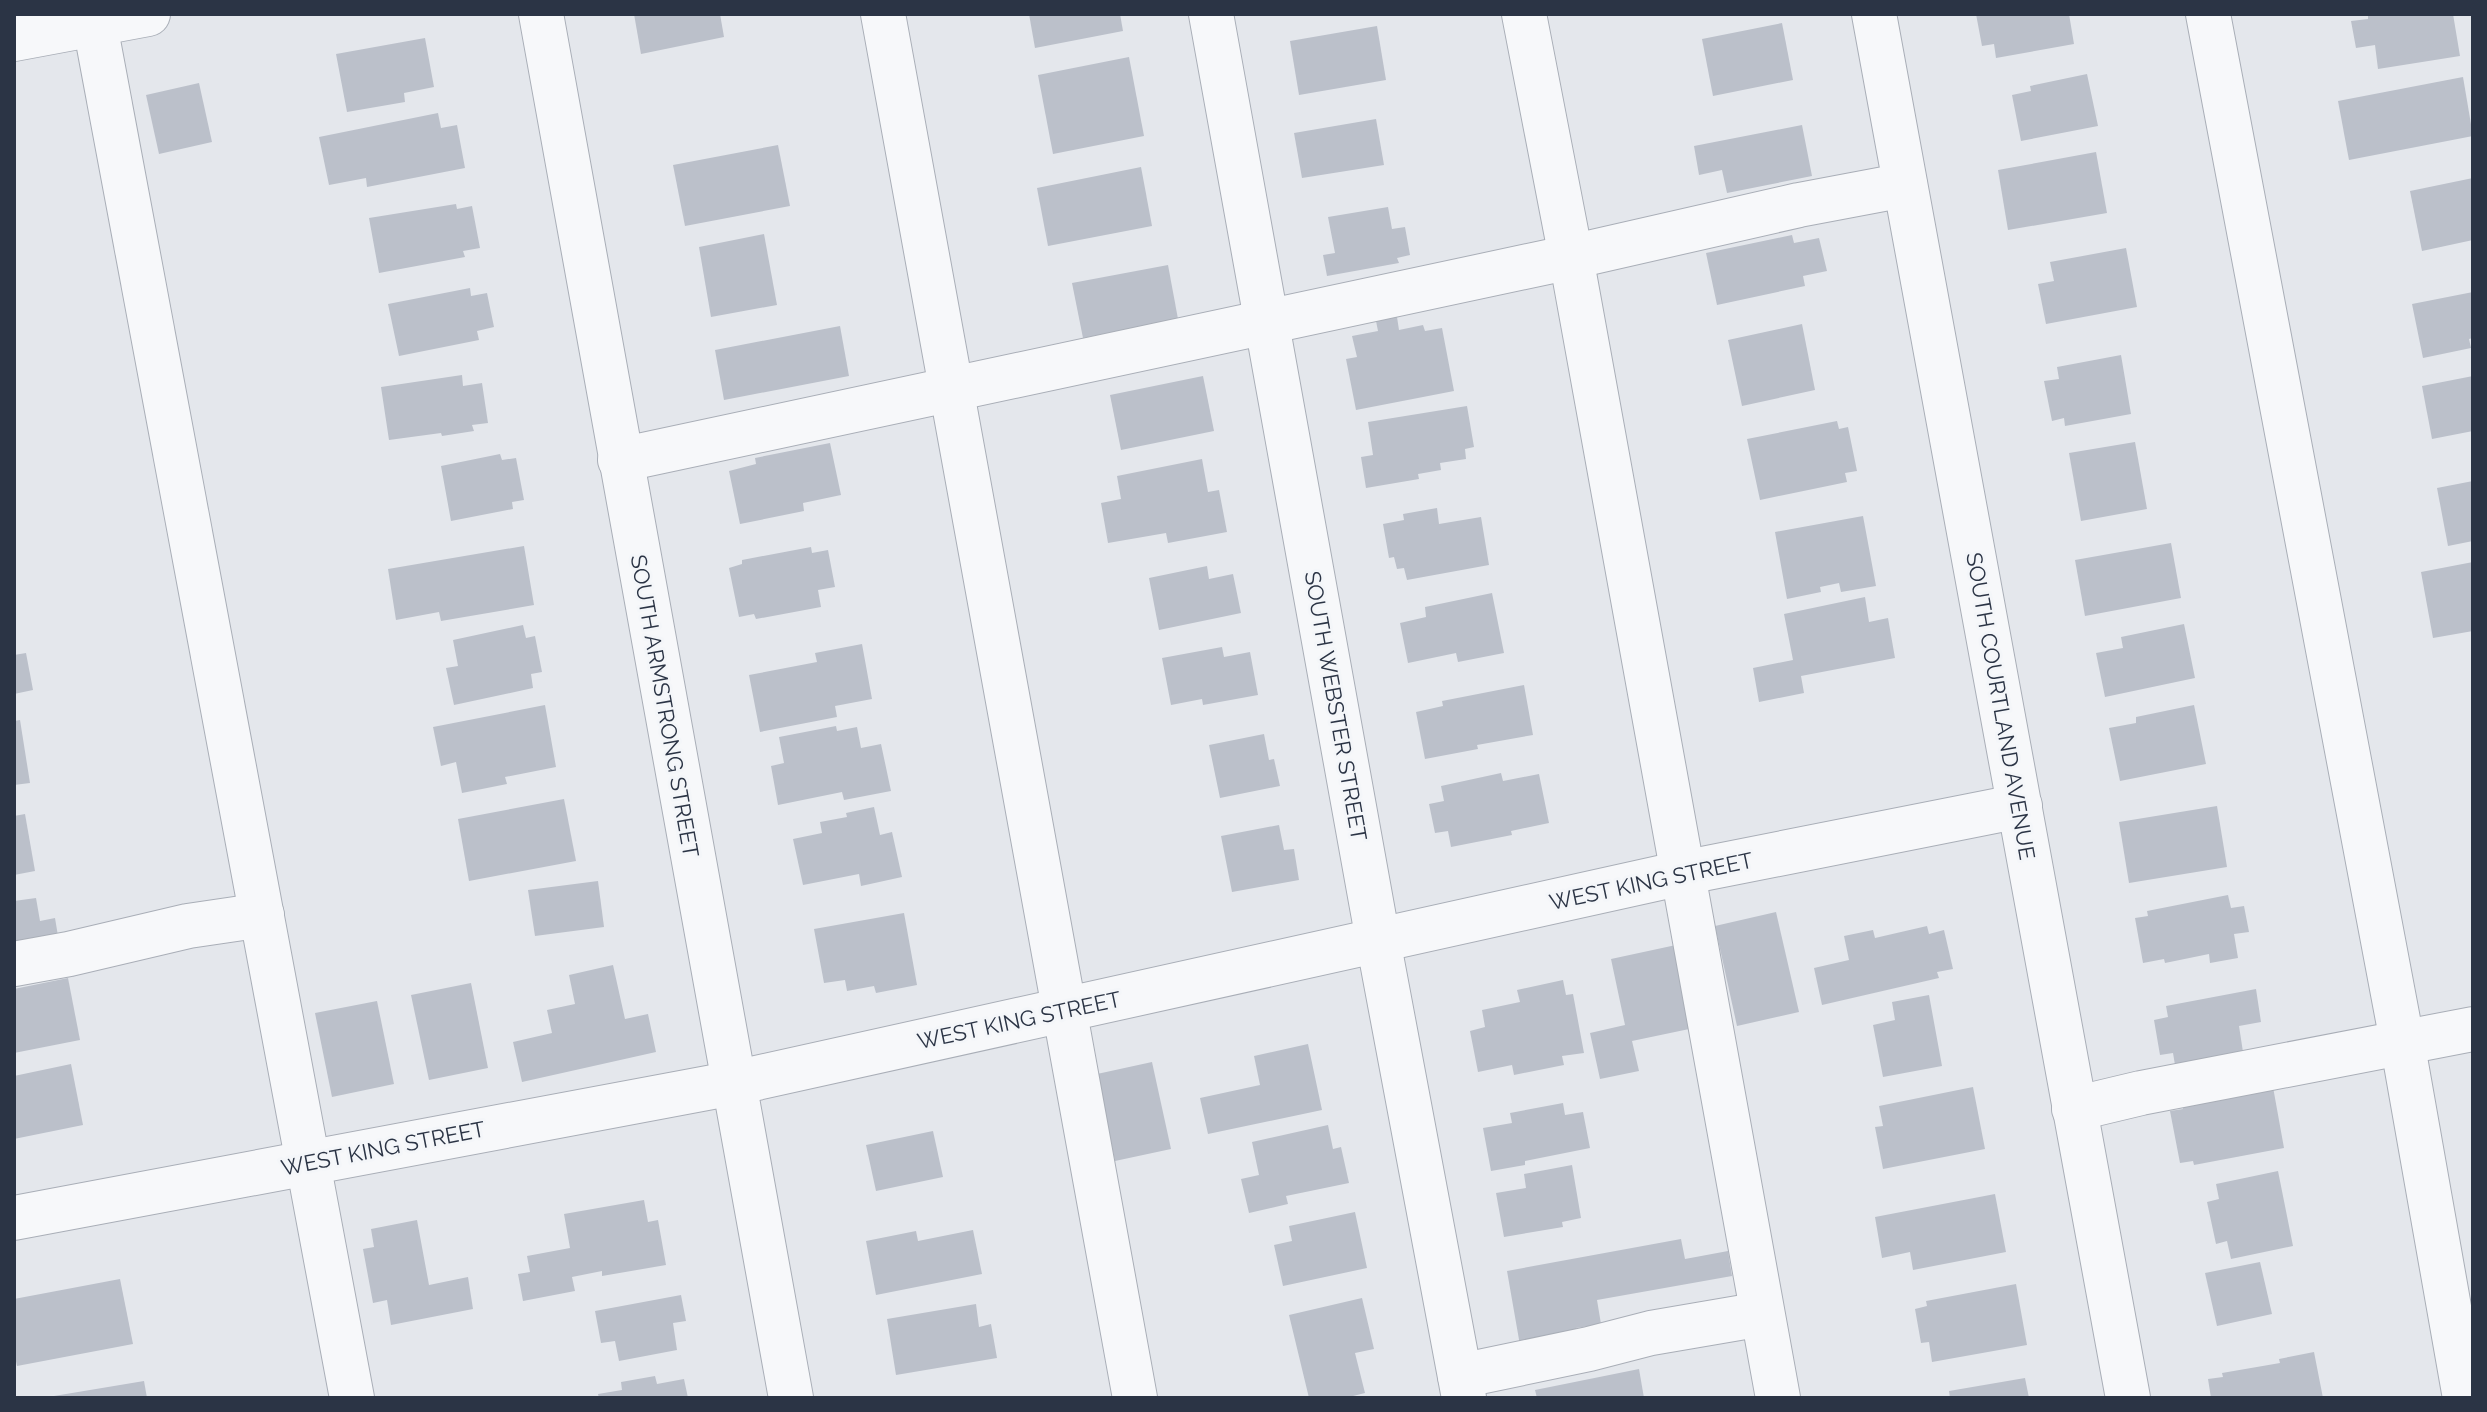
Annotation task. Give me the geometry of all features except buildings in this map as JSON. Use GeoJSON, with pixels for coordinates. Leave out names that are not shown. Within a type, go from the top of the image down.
{"type":"FeatureCollection","features":[{"type":"Feature","properties":{"kind":"street"},"geometry":{"type":"LineString","coordinates":[[14,39],[148,14]]}},
{"type":"Feature","properties":{"kind":"street","name":"SOUTH ARMSTRONG STREET"},"geometry":{"type":"LineString","coordinates":[[541,14],[791,1398]]}},
{"type":"Feature","properties":{"kind":"street"},"geometry":{"type":"LineString","coordinates":[[883,14],[1135,1398]]}},
{"type":"Feature","properties":{"kind":"street","name":"SOUTH WEBSTER STREET"},"geometry":{"type":"LineString","coordinates":[[1211,14],[1462,1387]]}},
{"type":"Feature","properties":{"kind":"street"},"geometry":{"type":"LineString","coordinates":[[1524,14],[1778,1398]]}},
{"type":"Feature","properties":{"kind":"street","name":"SOUTH COURTLAND AVENUE"},"geometry":{"type":"LineString","coordinates":[[1874,14],[2128,1398]]}},
{"type":"Feature","properties":{"kind":"street"},"geometry":{"type":"LineString","coordinates":[[2208,14],[2402,1041],[2465,1398]]}},
{"type":"Feature","properties":{"kind":"street"},"geometry":{"type":"LineString","coordinates":[[95,25],[352,1398]]}},
{"type":"Feature","properties":{"kind":"street"},"geometry":{"type":"LineString","coordinates":[[620,460],[1571,257],[1799,205],[1905,185]]}},
{"type":"Feature","properties":{"kind":"street","name":"WEST KING STREET"},"geometry":{"type":"LineString","coordinates":[[14,1218],[734,1083],[1682,873],[2020,806]]}},
{"type":"Feature","properties":{"kind":"street"},"geometry":{"type":"LineString","coordinates":[[14,964],[188,926],[262,915]]}},
{"type":"Feature","properties":{"kind":"street"},"geometry":{"type":"LineString","coordinates":[[2074,1109],[2473,1029]]}},
{"type":"Feature","properties":{"kind":"street"},"geometry":{"type":"LineString","coordinates":[[1462,1387],[1651,1333],[1762,1314]]}}]}
